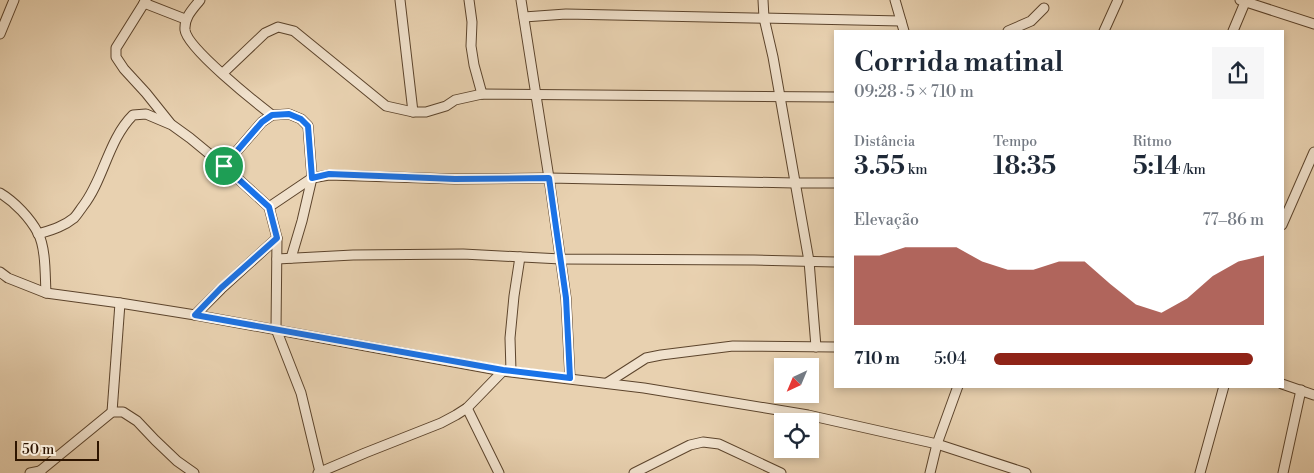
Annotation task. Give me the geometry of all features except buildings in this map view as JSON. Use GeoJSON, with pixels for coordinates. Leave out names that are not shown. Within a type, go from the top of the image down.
{"type":"FeatureCollection","features":[{"type":"Feature","properties":{"kind":"street"},"geometry":{"type":"LineString","coordinates":[[0,34],[14,0]]}},
{"type":"Feature","properties":{"kind":"street"},"geometry":{"type":"LineString","coordinates":[[200,0],[185,19],[185,31],[189,39],[201,54],[243,93],[272,115]]}},
{"type":"Feature","properties":{"kind":"street"},"geometry":{"type":"LineString","coordinates":[[400,0],[413,112]]}},
{"type":"Feature","properties":{"kind":"street"},"geometry":{"type":"LineString","coordinates":[[469,0],[472,22],[471,46],[482,94]]}},
{"type":"Feature","properties":{"kind":"street"},"geometry":{"type":"LineString","coordinates":[[521,0],[561,259],[566,298],[570,378]]}},
{"type":"Feature","properties":{"kind":"street"},"geometry":{"type":"LineString","coordinates":[[763,0],[764,18],[773,56],[809,261],[816,347]]}},
{"type":"Feature","properties":{"kind":"street"},"geometry":{"type":"LineString","coordinates":[[895,0],[904,30]]}},
{"type":"Feature","properties":{"kind":"street"},"geometry":{"type":"LineString","coordinates":[[1104,30],[1118,0]]}},
{"type":"Feature","properties":{"kind":"street"},"geometry":{"type":"LineString","coordinates":[[1233,30],[1244,0],[1314,24]]}},
{"type":"Feature","properties":{"kind":"street"},"geometry":{"type":"LineString","coordinates":[[172,125],[124,69],[116,57],[116,48],[145,2],[185,19]]}},
{"type":"Feature","properties":{"kind":"street"},"geometry":{"type":"LineString","coordinates":[[1010,30],[1031,21],[1044,8]]}},
{"type":"Feature","properties":{"kind":"street"},"geometry":{"type":"LineString","coordinates":[[524,16],[566,14],[901,21]]}},
{"type":"Feature","properties":{"kind":"street"},"geometry":{"type":"LineString","coordinates":[[222,73],[265,32],[278,27],[294,31],[386,106],[413,112],[426,112],[446,106],[455,100],[482,94],[834,97]]}},
{"type":"Feature","properties":{"kind":"street"},"geometry":{"type":"LineString","coordinates":[[38,234],[60,227],[75,218],[91,196],[106,160],[125,123],[133,115],[146,114],[172,125],[224,166],[269,207],[277,238],[276,329],[301,393],[319,473],[441,423],[467,408],[507,371],[514,296],[520,257]]}},
{"type":"Feature","properties":{"kind":"street"},"geometry":{"type":"LineString","coordinates":[[224,166],[262,122],[272,115],[289,114],[301,119],[308,126],[312,178],[291,258]]}},
{"type":"Feature","properties":{"kind":"street"},"geometry":{"type":"LineString","coordinates":[[1284,220],[1314,152]]}},
{"type":"Feature","properties":{"kind":"street"},"geometry":{"type":"LineString","coordinates":[[269,207],[312,178],[329,174],[455,179],[549,178],[834,183]]}},
{"type":"Feature","properties":{"kind":"street"},"geometry":{"type":"LineString","coordinates":[[0,192],[24,213],[38,234],[45,261],[46,292]]}},
{"type":"Feature","properties":{"kind":"street"},"geometry":{"type":"LineString","coordinates":[[195,315],[221,288],[277,238]]}},
{"type":"Feature","properties":{"kind":"street"},"geometry":{"type":"LineString","coordinates":[[277,259],[353,255],[462,254],[561,259],[834,262]]}},
{"type":"Feature","properties":{"kind":"street"},"geometry":{"type":"LineString","coordinates":[[0,272],[8,278],[46,292],[195,315],[507,371],[607,383],[808,415],[937,444],[1026,473]]}},
{"type":"Feature","properties":{"kind":"street"},"geometry":{"type":"LineString","coordinates":[[112,412],[120,303]]}},
{"type":"Feature","properties":{"kind":"street"},"geometry":{"type":"LineString","coordinates":[[607,383],[646,358],[662,354],[733,346],[834,347]]}},
{"type":"Feature","properties":{"kind":"street"},"geometry":{"type":"LineString","coordinates":[[1284,385],[1314,395]]}},
{"type":"Feature","properties":{"kind":"street"},"geometry":{"type":"LineString","coordinates":[[930,473],[937,444],[957,388]]}},
{"type":"Feature","properties":{"kind":"street"},"geometry":{"type":"LineString","coordinates":[[1200,473],[1223,388]]}},
{"type":"Feature","properties":{"kind":"street"},"geometry":{"type":"LineString","coordinates":[[1283,473],[1301,390]]}},
{"type":"Feature","properties":{"kind":"street"},"geometry":{"type":"LineString","coordinates":[[467,408],[499,473]]}},
{"type":"Feature","properties":{"kind":"street"},"geometry":{"type":"LineString","coordinates":[[30,473],[41,472],[112,412],[123,412],[137,421],[177,461],[194,473]]}},
{"type":"Feature","properties":{"kind":"street"},"geometry":{"type":"LineString","coordinates":[[634,473],[690,445],[702,442],[719,444],[780,473]]}},
{"type":"Feature","properties":{"kind":"route"},"geometry":{"type":"LineString","coordinates":[[289,114],[301,119],[308,126],[312,178],[329,174],[455,179],[549,178],[566,298],[570,378],[503,370],[195,315],[221,288],[277,238],[269,207],[224,166],[262,122],[272,115],[289,114]]}}]}
